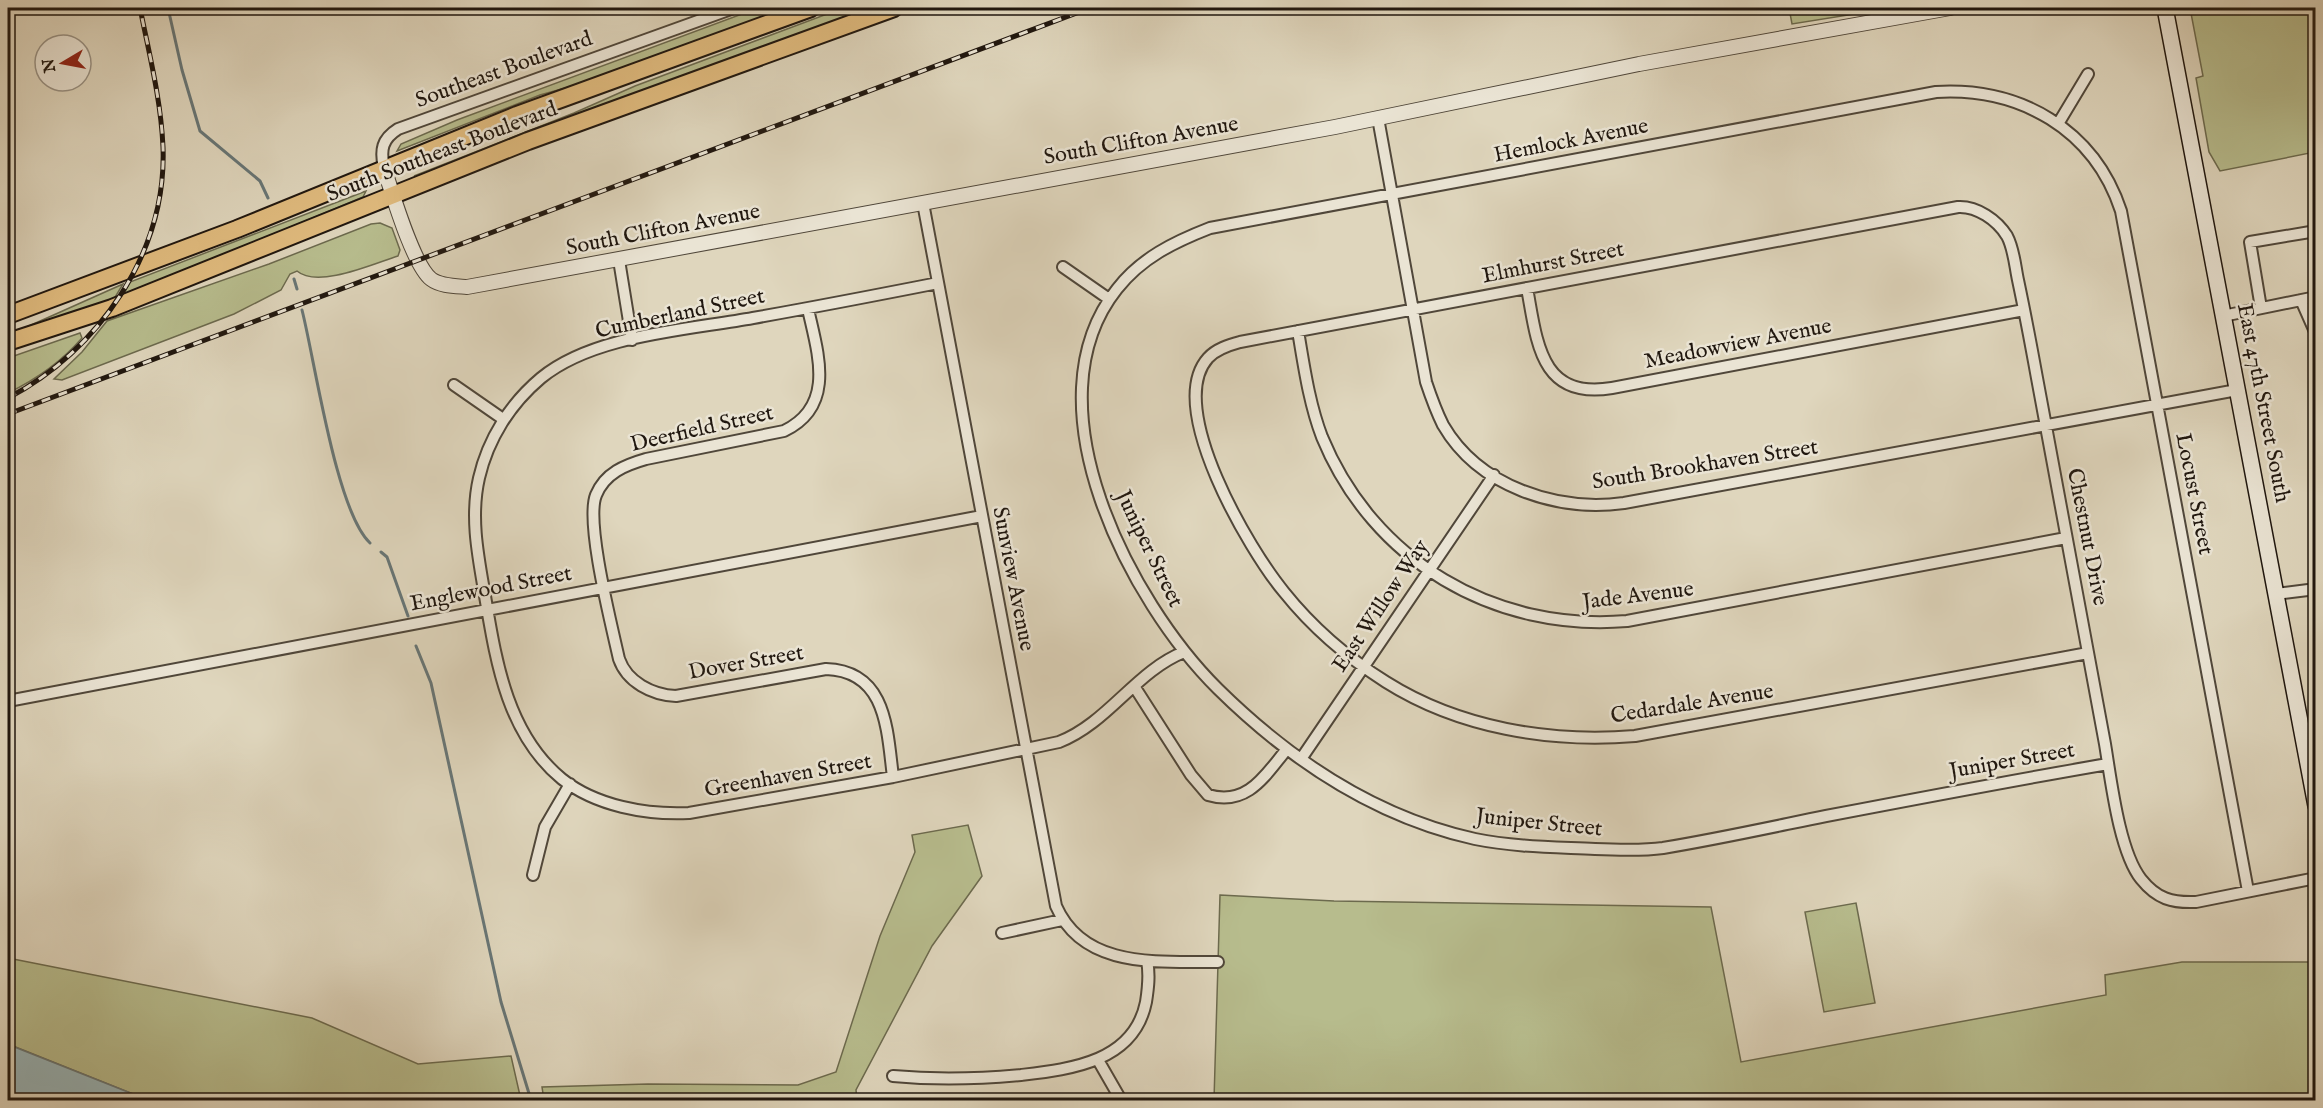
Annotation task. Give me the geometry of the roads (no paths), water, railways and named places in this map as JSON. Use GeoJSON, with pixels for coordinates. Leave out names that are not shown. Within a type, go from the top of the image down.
{"type":"FeatureCollection","features":[{"type":"Feature","properties":{"kind":"main road","name":"South Southeast Boulevard"},"geometry":{"type":"LineString","coordinates":[[8,315],[237,229],[517,115],[810,8]]}},
{"type":"Feature","properties":{"kind":"main road","name":"South Southeast Boulevard"},"geometry":{"type":"LineString","coordinates":[[8,342],[112,308],[528,141],[894,8]]}},
{"type":"Feature","properties":{"kind":"main road","name":"East 47th Street South"},"geometry":{"type":"LineString","coordinates":[[2165,8],[2316,806]]}},
{"type":"Feature","properties":{"kind":"street","name":"Southeast Boulevard"},"geometry":{"type":"LineString","coordinates":[[384,168],[381,148],[390,134],[398,129],[734,8]]}},
{"type":"Feature","properties":{"kind":"street","name":"South Clifton Avenue"},"geometry":{"type":"LineString","coordinates":[[384,168],[417,260],[431,279],[441,283],[474,286],[1378,118],[1639,64],[1950,8]]}},
{"type":"Feature","properties":{"kind":"street"},"geometry":{"type":"LineString","coordinates":[[2058,124],[2088,74]]}},
{"type":"Feature","properties":{"kind":"street","name":"Hemlock Avenue"},"geometry":{"type":"LineString","coordinates":[[1109,299],[1131,273],[1147,259],[1185,238],[1210,228],[1936,92],[1972,91],[1999,96],[2024,105],[2058,124]]}},
{"type":"Feature","properties":{"kind":"street","name":"South Brookhaven Street"},"geometry":{"type":"LineString","coordinates":[[1378,118],[1426,382],[1444,426],[1474,461],[1524,493],[1549,500],[1609,505],[2237,390]]}},
{"type":"Feature","properties":{"kind":"street","name":"Locust Street"},"geometry":{"type":"LineString","coordinates":[[2058,124],[2094,159],[2118,202],[2248,891]]}},
{"type":"Feature","properties":{"kind":"street","name":"Sunview Avenue"},"geometry":{"type":"LineString","coordinates":[[923,203],[1056,906],[1062,920],[1078,938],[1108,953],[1147,961],[1218,962]]}},
{"type":"Feature","properties":{"kind":"street","name":"Elmhurst Street"},"geometry":{"type":"LineString","coordinates":[[1198,420],[1196,388],[1199,373],[1209,356],[1229,345],[1413,308],[1958,207],[1973,209]]}},
{"type":"Feature","properties":{"kind":"street","name":"Chestnut Drive"},"geometry":{"type":"LineString","coordinates":[[1973,209],[1987,216],[2006,236],[2012,249],[2108,764],[2129,855],[2146,884],[2165,900],[2181,903],[2248,891]]}},
{"type":"Feature","properties":{"kind":"street"},"geometry":{"type":"LineString","coordinates":[[2261,308],[2250,242],[2316,231]]}},
{"type":"Feature","properties":{"kind":"street"},"geometry":{"type":"LineString","coordinates":[[619,260],[632,340]]}},
{"type":"Feature","properties":{"kind":"street"},"geometry":{"type":"LineString","coordinates":[[1063,267],[1109,299]]}},
{"type":"Feature","properties":{"kind":"street","name":"Cumberland Street"},"geometry":{"type":"LineString","coordinates":[[487,609],[475,537],[475,503],[485,458],[504,419],[528,389],[559,365],[600,348],[632,340],[938,283]]}},
{"type":"Feature","properties":{"kind":"street","name":"Meadowview Avenue"},"geometry":{"type":"LineString","coordinates":[[1527,288],[1537,341],[1547,366],[1562,382],[1581,390],[1611,388],[2024,310]]}},
{"type":"Feature","properties":{"kind":"street"},"geometry":{"type":"LineString","coordinates":[[2223,316],[2316,297]]}},
{"type":"Feature","properties":{"kind":"street","name":"Juniper Street"},"geometry":{"type":"LineString","coordinates":[[1109,299],[1098,319],[1085,356],[1081,394],[1084,439],[1098,489],[1124,553],[1157,614],[1184,651],[1216,687],[1287,749],[1350,792],[1399,815],[1444,831],[1509,845],[1612,850],[1664,848],[2108,764]]}},
{"type":"Feature","properties":{"kind":"street"},"geometry":{"type":"LineString","coordinates":[[2301,300],[2316,334]]}},
{"type":"Feature","properties":{"kind":"street","name":"Deerfield Street"},"geometry":{"type":"LineString","coordinates":[[605,587],[592,519],[594,501],[602,484],[618,470],[635,462],[784,431],[802,421],[814,406],[820,389],[808,309]]}},
{"type":"Feature","properties":{"kind":"street","name":"Jade Avenue"},"geometry":{"type":"LineString","coordinates":[[1298,331],[1314,411],[1339,472],[1380,528],[1430,570],[1456,586],[1508,610],[1555,621],[1606,623],[1844,582],[2067,538]]}},
{"type":"Feature","properties":{"kind":"street"},"geometry":{"type":"LineString","coordinates":[[454,385],[504,419]]}},
{"type":"Feature","properties":{"kind":"street","name":"Cedardale Avenue"},"geometry":{"type":"LineString","coordinates":[[1198,420],[1224,495],[1256,554],[1303,614],[1364,667],[1414,697],[1470,719],[1529,733],[1604,738],[1667,731],[2088,653]]}},
{"type":"Feature","properties":{"kind":"street","name":"East Willow Way"},"geometry":{"type":"LineString","coordinates":[[1301,759],[1494,474]]}},
{"type":"Feature","properties":{"kind":"street","name":"Englewood Street"},"geometry":{"type":"LineString","coordinates":[[8,701],[982,516]]}},
{"type":"Feature","properties":{"kind":"street","name":"Dover Street"},"geometry":{"type":"LineString","coordinates":[[605,587],[621,667],[636,682],[658,694],[676,696],[826,669],[837,669],[858,677],[867,684],[881,707],[893,777]]}},
{"type":"Feature","properties":{"kind":"street"},"geometry":{"type":"LineString","coordinates":[[2276,594],[2316,589]]}},
{"type":"Feature","properties":{"kind":"street","name":"Greenhaven Street"},"geometry":{"type":"LineString","coordinates":[[487,609],[500,675],[513,712],[539,755],[570,784],[613,804],[668,814],[767,800],[893,777],[1059,742],[1081,732],[1134,686],[1184,651]]}},
{"type":"Feature","properties":{"kind":"street"},"geometry":{"type":"LineString","coordinates":[[1134,686],[1191,775],[1208,795],[1226,797],[1252,790],[1287,749]]}},
{"type":"Feature","properties":{"kind":"street"},"geometry":{"type":"LineString","coordinates":[[533,875],[545,827],[570,784]]}},
{"type":"Feature","properties":{"kind":"street"},"geometry":{"type":"LineString","coordinates":[[2248,891],[2316,878]]}},
{"type":"Feature","properties":{"kind":"street"},"geometry":{"type":"LineString","coordinates":[[1002,933],[1062,920]]}},
{"type":"Feature","properties":{"kind":"street"},"geometry":{"type":"LineString","coordinates":[[893,1076],[925,1079],[983,1078],[1064,1070],[1098,1060],[1122,1044],[1139,1021],[1147,994],[1149,972],[1147,961]]}},
{"type":"Feature","properties":{"kind":"street"},"geometry":{"type":"LineString","coordinates":[[1098,1060],[1121,1101]]}},
{"type":"Feature","properties":{"kind":"water"},"geometry":{"type":"Polygon","coordinates":[[[8,1044],[12,1046],[148,1100],[8,1100],[8,1044]]]}},
{"type":"Feature","properties":{"kind":"waterway"},"geometry":{"type":"LineString","coordinates":[[168,8],[182,70],[200,131],[260,181],[268,198]]}},
{"type":"Feature","properties":{"kind":"waterway"},"geometry":{"type":"LineString","coordinates":[[294,279],[297,289]]}},
{"type":"Feature","properties":{"kind":"waterway"},"geometry":{"type":"LineString","coordinates":[[302,310],[337,469],[358,526],[370,543]]}},
{"type":"Feature","properties":{"kind":"waterway"},"geometry":{"type":"LineString","coordinates":[[381,552],[387,557],[408,616]]}},
{"type":"Feature","properties":{"kind":"waterway"},"geometry":{"type":"LineString","coordinates":[[416,646],[431,683],[501,1002],[531,1100]]}},
{"type":"Feature","properties":{"kind":"railway"},"geometry":{"type":"LineString","coordinates":[[8,398],[41,378],[71,354],[98,326],[121,295],[139,261],[153,224],[161,186],[162,129],[140,8]]}},
{"type":"Feature","properties":{"kind":"railway"},"geometry":{"type":"LineString","coordinates":[[8,414],[1090,8]]}}]}
